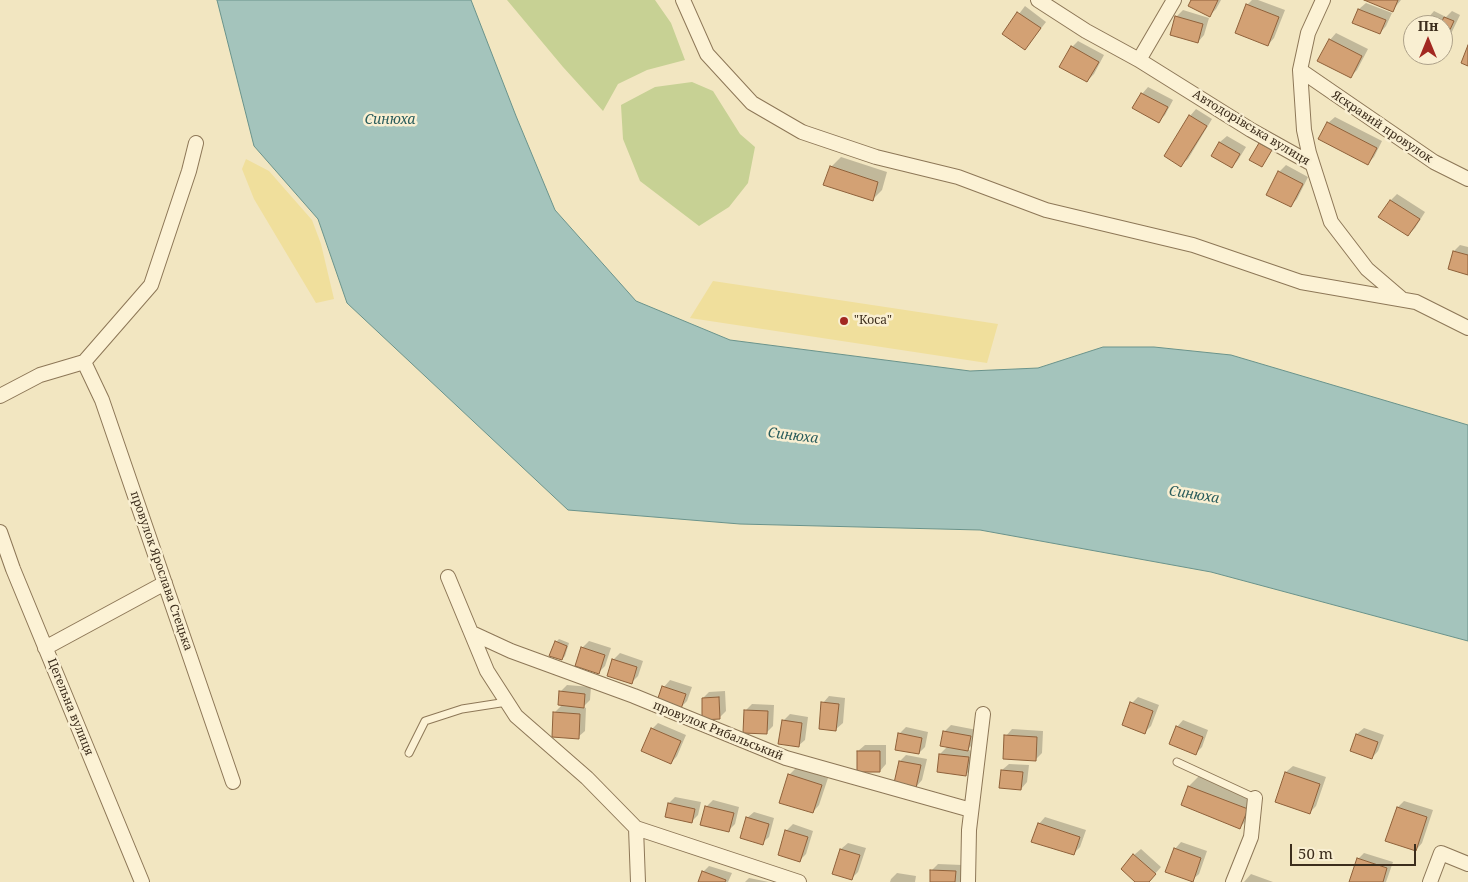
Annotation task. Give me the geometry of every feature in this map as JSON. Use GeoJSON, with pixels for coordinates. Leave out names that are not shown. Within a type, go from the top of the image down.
{"type":"FeatureCollection","features":[{"type":"Feature","properties":{"kind":"street"},"geometry":{"type":"LineString","coordinates":[[683,0],[713,61],[752,103],[802,132],[876,157],[958,177],[1046,210],[1193,245],[1301,282],[1403,300]]}},
{"type":"Feature","properties":{"kind":"street","name":"Автодорівська вулиця"},"geometry":{"type":"LineString","coordinates":[[1038,0],[1251,130],[1312,164],[1331,222],[1367,269],[1403,300],[1416,302],[1468,328]]}},
{"type":"Feature","properties":{"kind":"street"},"geometry":{"type":"LineString","coordinates":[[1139,60],[1174,0]]}},
{"type":"Feature","properties":{"kind":"street"},"geometry":{"type":"LineString","coordinates":[[1312,164],[1304,130],[1300,70],[1308,33],[1323,0]]}},
{"type":"Feature","properties":{"kind":"street","name":"Яскравий провулок"},"geometry":{"type":"LineString","coordinates":[[1300,70],[1434,162],[1468,179]]}},
{"type":"Feature","properties":{"kind":"street"},"geometry":{"type":"LineString","coordinates":[[0,396],[40,375],[84,362],[151,285],[189,171],[196,143]]}},
{"type":"Feature","properties":{"kind":"street","name":"провулок Ярослава Стецька"},"geometry":{"type":"LineString","coordinates":[[84,362],[102,400],[233,782]]}},
{"type":"Feature","properties":{"kind":"street","name":"Цегельна вулиця"},"geometry":{"type":"LineString","coordinates":[[0,532],[45,648],[142,882]]}},
{"type":"Feature","properties":{"kind":"street"},"geometry":{"type":"LineString","coordinates":[[448,577],[488,671],[516,716],[587,778],[636,828],[799,882]]}},
{"type":"Feature","properties":{"kind":"street"},"geometry":{"type":"LineString","coordinates":[[45,648],[165,583]]}},
{"type":"Feature","properties":{"kind":"street","name":"провулок Рибальський"},"geometry":{"type":"LineString","coordinates":[[472,634],[511,651],[634,696],[786,758],[971,810]]}},
{"type":"Feature","properties":{"kind":"street"},"geometry":{"type":"LineString","coordinates":[[968,882],[968,830],[983,714]]}},
{"type":"Feature","properties":{"kind":"street"},"geometry":{"type":"LineString","coordinates":[[1233,882],[1251,837],[1255,798]]}},
{"type":"Feature","properties":{"kind":"street"},"geometry":{"type":"LineString","coordinates":[[636,828],[638,882]]}},
{"type":"Feature","properties":{"kind":"street"},"geometry":{"type":"LineString","coordinates":[[1430,882],[1441,854],[1468,864]]}},
{"type":"Feature","properties":{"kind":"lane"},"geometry":{"type":"LineString","coordinates":[[409,753],[425,721],[462,709],[507,702]]}},
{"type":"Feature","properties":{"kind":"lane"},"geometry":{"type":"LineString","coordinates":[[1177,762],[1255,798]]}},
{"type":"Feature","properties":{"kind":"green space"},"geometry":{"type":"Polygon","coordinates":[[[507,0],[655,0],[671,23],[685,60],[647,70],[618,84],[603,111],[507,0]]]}},
{"type":"Feature","properties":{"kind":"green space"},"geometry":{"type":"Polygon","coordinates":[[[692,82],[713,91],[740,134],[755,147],[748,183],[729,207],[699,226],[640,181],[623,139],[621,105],[655,87],[692,82]]]}},
{"type":"Feature","properties":{"kind":"sand"},"geometry":{"type":"Polygon","coordinates":[[[246,159],[269,171],[312,220],[321,244],[334,299],[316,303],[254,199],[242,169],[246,159]]]}},
{"type":"Feature","properties":{"kind":"sand","name":"\"Коса\""},"geometry":{"type":"Polygon","coordinates":[[[713,281],[998,324],[987,363],[690,318],[713,281]]]}},
{"type":"Feature","properties":{"kind":"water","name":"Синюха"},"geometry":{"type":"Polygon","coordinates":[[[217,0],[471,0],[555,210],[636,301],[730,340],[970,371],[1038,368],[1103,347],[1154,347],[1231,355],[1468,425],[1468,641],[1211,572],[980,530],[740,524],[568,510],[347,303],[318,219],[254,146],[217,0]]]}},
{"type":"Feature","properties":{"kind":"building"},"geometry":{"type":"Polygon","coordinates":[[[1191,0],[1218,0],[1210,17],[1188,6],[1191,0]]]}},
{"type":"Feature","properties":{"kind":"building"},"geometry":{"type":"Polygon","coordinates":[[[1364,0],[1398,0],[1393,12],[1364,0]]]}},
{"type":"Feature","properties":{"kind":"building"},"geometry":{"type":"Polygon","coordinates":[[[1246,4],[1279,17],[1268,46],[1235,33],[1246,4]]]}},
{"type":"Feature","properties":{"kind":"building"},"geometry":{"type":"Polygon","coordinates":[[[1358,9],[1386,20],[1380,34],[1352,23],[1358,9]]]}},
{"type":"Feature","properties":{"kind":"building"},"geometry":{"type":"Polygon","coordinates":[[[1017,12],[1041,28],[1025,50],[1002,34],[1017,12]]]}},
{"type":"Feature","properties":{"kind":"building"},"geometry":{"type":"Polygon","coordinates":[[[1175,16],[1203,24],[1198,43],[1170,35],[1175,16]]]}},
{"type":"Feature","properties":{"kind":"building"},"geometry":{"type":"Polygon","coordinates":[[[1329,39],[1362,56],[1351,78],[1317,61],[1329,39]]]}},
{"type":"Feature","properties":{"kind":"building"},"geometry":{"type":"Polygon","coordinates":[[[1468,45],[1468,66],[1461,63],[1468,45]]]}},
{"type":"Feature","properties":{"kind":"building"},"geometry":{"type":"Polygon","coordinates":[[[1071,46],[1099,62],[1087,82],[1059,67],[1071,46]]]}},
{"type":"Feature","properties":{"kind":"building"},"geometry":{"type":"Polygon","coordinates":[[[1141,93],[1168,107],[1159,123],[1132,108],[1141,93]]]}},
{"type":"Feature","properties":{"kind":"building"},"geometry":{"type":"Polygon","coordinates":[[[1189,115],[1207,126],[1181,167],[1164,156],[1189,115]]]}},
{"type":"Feature","properties":{"kind":"building"},"geometry":{"type":"Polygon","coordinates":[[[1327,122],[1377,148],[1368,165],[1318,139],[1327,122]]]}},
{"type":"Feature","properties":{"kind":"building"},"geometry":{"type":"Polygon","coordinates":[[[1219,142],[1240,154],[1232,168],[1211,156],[1219,142]]]}},
{"type":"Feature","properties":{"kind":"building"},"geometry":{"type":"Polygon","coordinates":[[[1259,143],[1272,150],[1262,167],[1249,160],[1259,143]]]}},
{"type":"Feature","properties":{"kind":"building"},"geometry":{"type":"Polygon","coordinates":[[[830,166],[878,182],[873,201],[823,185],[830,166]]]}},
{"type":"Feature","properties":{"kind":"building"},"geometry":{"type":"Polygon","coordinates":[[[1278,171],[1303,184],[1291,207],[1266,195],[1278,171]]]}},
{"type":"Feature","properties":{"kind":"building"},"geometry":{"type":"Polygon","coordinates":[[[1390,200],[1420,219],[1408,236],[1378,217],[1390,200]]]}},
{"type":"Feature","properties":{"kind":"building"},"geometry":{"type":"Polygon","coordinates":[[[1453,251],[1468,255],[1468,275],[1448,269],[1453,251]]]}},
{"type":"Feature","properties":{"kind":"building"},"geometry":{"type":"Polygon","coordinates":[[[555,641],[567,646],[562,660],[549,656],[555,641]]]}},
{"type":"Feature","properties":{"kind":"building"},"geometry":{"type":"Polygon","coordinates":[[[581,647],[605,655],[599,674],[575,666],[581,647]]]}},
{"type":"Feature","properties":{"kind":"building"},"geometry":{"type":"Polygon","coordinates":[[[612,659],[637,667],[632,684],[607,676],[612,659]]]}},
{"type":"Feature","properties":{"kind":"building"},"geometry":{"type":"Polygon","coordinates":[[[662,686],[686,694],[681,709],[657,701],[662,686]]]}},
{"type":"Feature","properties":{"kind":"building"},"geometry":{"type":"Polygon","coordinates":[[[559,691],[585,694],[584,708],[558,705],[559,691]]]}},
{"type":"Feature","properties":{"kind":"building"},"geometry":{"type":"Polygon","coordinates":[[[719,697],[720,719],[702,720],[702,698],[719,697]]]}},
{"type":"Feature","properties":{"kind":"building"},"geometry":{"type":"Polygon","coordinates":[[[821,702],[839,704],[836,731],[819,729],[821,702]]]}},
{"type":"Feature","properties":{"kind":"building"},"geometry":{"type":"Polygon","coordinates":[[[1130,702],[1153,711],[1145,734],[1122,725],[1130,702]]]}},
{"type":"Feature","properties":{"kind":"building"},"geometry":{"type":"Polygon","coordinates":[[[744,710],[768,711],[767,734],[743,733],[744,710]]]}},
{"type":"Feature","properties":{"kind":"building"},"geometry":{"type":"Polygon","coordinates":[[[553,712],[580,714],[579,739],[552,737],[553,712]]]}},
{"type":"Feature","properties":{"kind":"building"},"geometry":{"type":"Polygon","coordinates":[[[782,720],[802,723],[799,747],[778,744],[782,720]]]}},
{"type":"Feature","properties":{"kind":"building"},"geometry":{"type":"Polygon","coordinates":[[[1176,726],[1203,737],[1196,755],[1169,744],[1176,726]]]}},
{"type":"Feature","properties":{"kind":"building"},"geometry":{"type":"Polygon","coordinates":[[[651,728],[681,741],[671,764],[641,751],[651,728]]]}},
{"type":"Feature","properties":{"kind":"building"},"geometry":{"type":"Polygon","coordinates":[[[943,731],[971,736],[968,751],[940,746],[943,731]]]}},
{"type":"Feature","properties":{"kind":"building"},"geometry":{"type":"Polygon","coordinates":[[[898,733],[922,738],[919,754],[895,750],[898,733]]]}},
{"type":"Feature","properties":{"kind":"building"},"geometry":{"type":"Polygon","coordinates":[[[1356,734],[1378,742],[1372,759],[1350,751],[1356,734]]]}},
{"type":"Feature","properties":{"kind":"building"},"geometry":{"type":"Polygon","coordinates":[[[1004,735],[1037,737],[1036,761],[1003,759],[1004,735]]]}},
{"type":"Feature","properties":{"kind":"building"},"geometry":{"type":"Polygon","coordinates":[[[857,751],[880,751],[880,772],[857,772],[857,751]]]}},
{"type":"Feature","properties":{"kind":"building"},"geometry":{"type":"Polygon","coordinates":[[[939,754],[969,757],[966,776],[937,772],[939,754]]]}},
{"type":"Feature","properties":{"kind":"building"},"geometry":{"type":"Polygon","coordinates":[[[899,761],[921,765],[916,788],[894,783],[899,761]]]}},
{"type":"Feature","properties":{"kind":"building"},"geometry":{"type":"Polygon","coordinates":[[[1001,770],[1023,772],[1021,790],[999,788],[1001,770]]]}},
{"type":"Feature","properties":{"kind":"building"},"geometry":{"type":"Polygon","coordinates":[[[1285,772],[1320,784],[1310,814],[1275,802],[1285,772]]]}},
{"type":"Feature","properties":{"kind":"building"},"geometry":{"type":"Polygon","coordinates":[[[788,774],[822,785],[813,813],[779,803],[788,774]]]}},
{"type":"Feature","properties":{"kind":"building"},"geometry":{"type":"Polygon","coordinates":[[[1188,786],[1248,809],[1240,829],[1181,805],[1188,786]]]}},
{"type":"Feature","properties":{"kind":"building"},"geometry":{"type":"Polygon","coordinates":[[[668,803],[695,809],[692,823],[665,817],[668,803]]]}},
{"type":"Feature","properties":{"kind":"building"},"geometry":{"type":"Polygon","coordinates":[[[705,806],[734,813],[729,832],[700,825],[705,806]]]}},
{"type":"Feature","properties":{"kind":"building"},"geometry":{"type":"Polygon","coordinates":[[[1397,807],[1427,817],[1416,851],[1385,841],[1397,807]]]}},
{"type":"Feature","properties":{"kind":"building"},"geometry":{"type":"Polygon","coordinates":[[[746,817],[769,824],[763,845],[740,838],[746,817]]]}},
{"type":"Feature","properties":{"kind":"building"},"geometry":{"type":"Polygon","coordinates":[[[1038,823],[1080,837],[1074,855],[1031,842],[1038,823]]]}},
{"type":"Feature","properties":{"kind":"building"},"geometry":{"type":"Polygon","coordinates":[[[785,830],[808,837],[800,862],[778,855],[785,830]]]}},
{"type":"Feature","properties":{"kind":"building"},"geometry":{"type":"Polygon","coordinates":[[[1174,848],[1201,858],[1193,882],[1165,872],[1174,848]]]}},
{"type":"Feature","properties":{"kind":"building"},"geometry":{"type":"Polygon","coordinates":[[[840,849],[860,855],[852,880],[832,874],[840,849]]]}},
{"type":"Feature","properties":{"kind":"building"},"geometry":{"type":"Polygon","coordinates":[[[1133,854],[1156,874],[1149,882],[1135,882],[1121,869],[1133,854]]]}},
{"type":"Feature","properties":{"kind":"building"},"geometry":{"type":"Polygon","coordinates":[[[1357,858],[1387,868],[1383,882],[1349,882],[1357,858]]]}},
{"type":"Feature","properties":{"kind":"building"},"geometry":{"type":"Polygon","coordinates":[[[930,870],[956,871],[955,882],[930,882],[930,870]]]}},
{"type":"Feature","properties":{"kind":"building"},"geometry":{"type":"Polygon","coordinates":[[[702,871],[726,880],[725,882],[698,882],[702,871]]]}},
{"type":"Feature","properties":{"kind":"place","name":"\"Коса\""},"geometry":{"type":"Point","coordinates":[844,321]}}]}
